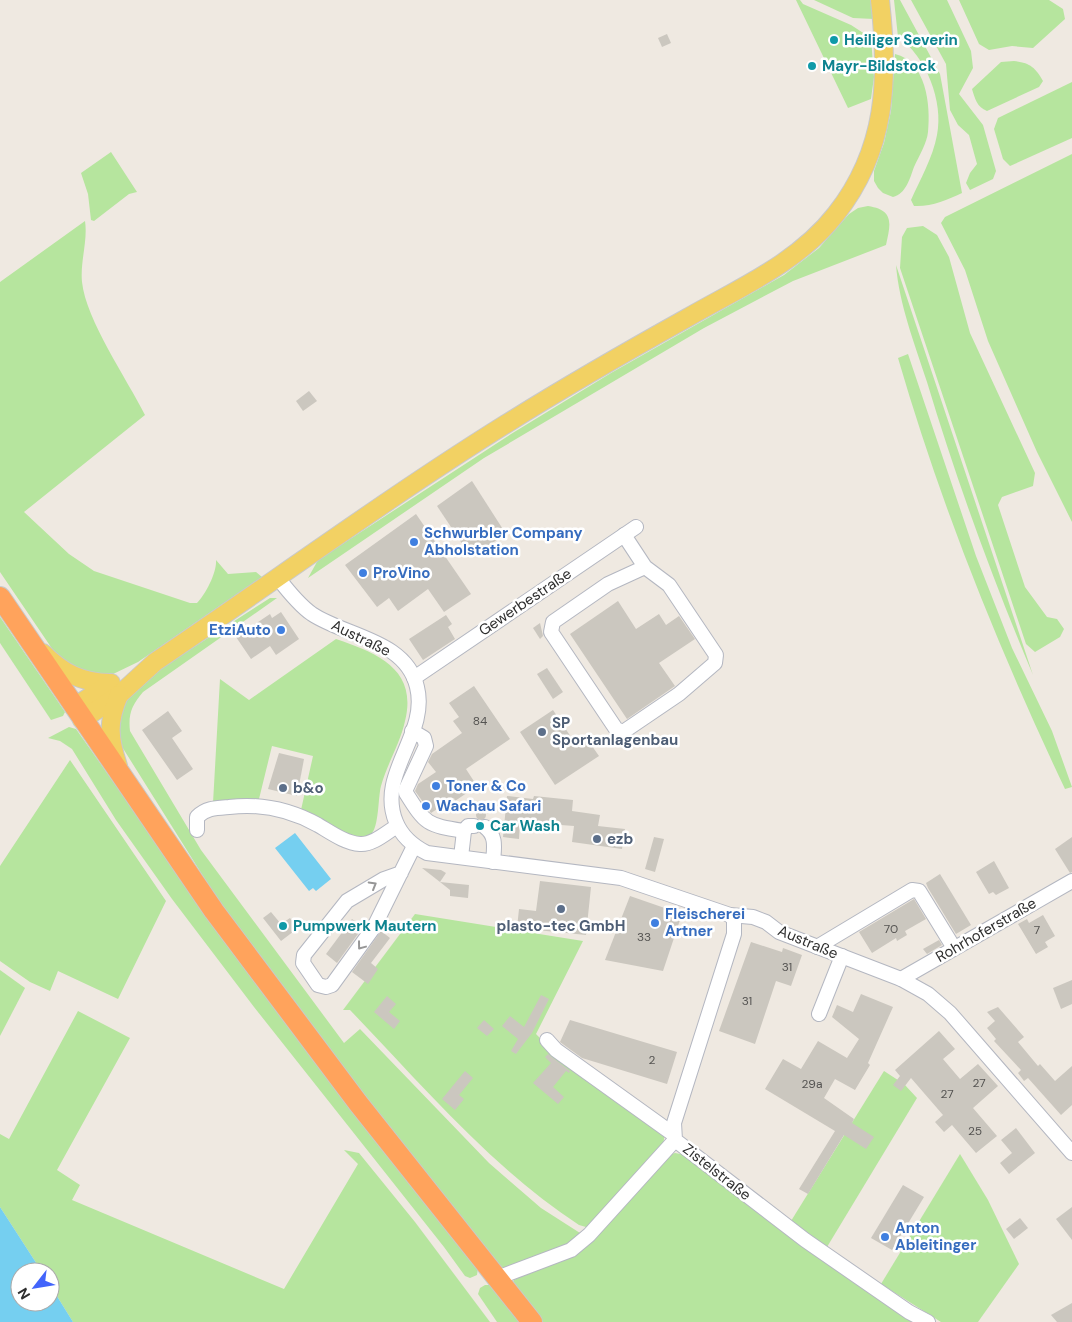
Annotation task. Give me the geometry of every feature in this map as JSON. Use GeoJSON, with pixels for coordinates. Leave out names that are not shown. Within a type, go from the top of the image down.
{"type":"FeatureCollection","features":[{"type":"Feature","properties":{"kind":"highway"},"geometry":{"type":"LineString","coordinates":[[0,597],[225,926],[358,1102],[532,1322]]}},
{"type":"Feature","properties":{"kind":"main road"},"geometry":{"type":"LineString","coordinates":[[78,713],[114,689],[133,670],[154,662],[506,425],[606,364],[778,266],[812,240],[836,215],[855,187],[875,140],[882,110],[885,47],[880,0]]}},
{"type":"Feature","properties":{"kind":"main road"},"geometry":{"type":"LineString","coordinates":[[27,637],[54,664],[75,678],[114,689]]}},
{"type":"Feature","properties":{"kind":"main road"},"geometry":{"type":"LineString","coordinates":[[114,689],[109,729],[122,778]]}},
{"type":"Feature","properties":{"kind":"street","name":"Gewerbestraße"},"geometry":{"type":"LineString","coordinates":[[414,678],[636,527]]}},
{"type":"Feature","properties":{"kind":"street"},"geometry":{"type":"LineString","coordinates":[[624,535],[645,567],[669,585],[716,655],[715,663],[679,694],[623,732],[616,729],[551,632],[552,622],[608,584],[645,567]]}},
{"type":"Feature","properties":{"kind":"street","name":"Austraße"},"geometry":{"type":"LineString","coordinates":[[278,578],[296,600],[312,614],[371,640],[399,656],[414,678],[419,699],[419,710],[396,771],[391,789],[390,809],[397,826],[414,846],[428,853],[621,878],[730,915],[753,916],[766,922],[779,932],[901,979],[928,994],[950,1013],[1072,1153]]}},
{"type":"Feature","properties":{"kind":"street"},"geometry":{"type":"LineString","coordinates":[[412,731],[419,734],[426,746],[406,789],[406,793],[420,816],[428,823],[474,828],[491,832],[494,841],[493,862]]}},
{"type":"Feature","properties":{"kind":"street"},"geometry":{"type":"LineString","coordinates":[[197,830],[196,820],[205,810],[241,805],[264,806],[289,811],[348,841],[360,844],[369,843],[397,826]]}},
{"type":"Feature","properties":{"kind":"street"},"geometry":{"type":"LineString","coordinates":[[461,857],[474,828]]}},
{"type":"Feature","properties":{"kind":"street"},"geometry":{"type":"LineString","coordinates":[[401,873],[384,879],[347,901],[304,955],[303,963],[318,986],[326,987],[332,984],[374,927],[401,873],[414,846]]}},
{"type":"Feature","properties":{"kind":"street","name":"Rohrhoferstraße"},"geometry":{"type":"LineString","coordinates":[[901,979],[1072,881]]}},
{"type":"Feature","properties":{"kind":"street"},"geometry":{"type":"LineString","coordinates":[[817,948],[912,890],[919,891],[954,948]]}},
{"type":"Feature","properties":{"kind":"street","name":"Zistelstraße"},"geometry":{"type":"LineString","coordinates":[[730,915],[734,920],[734,934],[674,1123],[674,1137],[805,1240],[909,1312],[928,1322]]}},
{"type":"Feature","properties":{"kind":"street"},"geometry":{"type":"LineString","coordinates":[[819,1014],[842,956]]}},
{"type":"Feature","properties":{"kind":"street"},"geometry":{"type":"LineString","coordinates":[[497,1278],[571,1250],[589,1235],[674,1137],[556,1050],[547,1040]]}},
{"type":"Feature","properties":{"kind":"green space"},"geometry":{"type":"Polygon","coordinates":[[[796,0],[800,0],[803,4],[851,25],[871,38],[874,77],[871,99],[848,108],[796,0]]]}},
{"type":"Feature","properties":{"kind":"green space"},"geometry":{"type":"Polygon","coordinates":[[[814,0],[871,0],[874,19],[853,18],[814,0]]]}},
{"type":"Feature","properties":{"kind":"green space"},"geometry":{"type":"Polygon","coordinates":[[[894,0],[900,0],[940,74],[962,193],[933,204],[914,206],[911,200],[933,152],[937,135],[938,108],[931,81],[924,68],[908,45],[898,37],[894,0]]]}},
{"type":"Feature","properties":{"kind":"green space"},"geometry":{"type":"Polygon","coordinates":[[[911,0],[947,0],[971,51],[973,68],[959,94],[983,125],[996,171],[993,179],[970,190],[966,183],[970,173],[977,164],[969,135],[958,125],[950,110],[946,64],[911,0]]]}},
{"type":"Feature","properties":{"kind":"green space"},"geometry":{"type":"Polygon","coordinates":[[[959,0],[1049,0],[1063,9],[1065,19],[1033,48],[1012,46],[989,50],[979,44],[959,0]]]}},
{"type":"Feature","properties":{"kind":"green space"},"geometry":{"type":"Polygon","coordinates":[[[895,54],[905,58],[914,65],[920,75],[927,97],[929,121],[923,150],[909,181],[901,193],[893,197],[883,193],[878,188],[874,181],[874,171],[884,143],[891,111],[895,54]]]}},
{"type":"Feature","properties":{"kind":"green space"},"geometry":{"type":"Polygon","coordinates":[[[1014,61],[1032,66],[1043,81],[1039,87],[987,111],[977,102],[972,89],[1001,62],[1014,61]]]}},
{"type":"Feature","properties":{"kind":"green space"},"geometry":{"type":"Polygon","coordinates":[[[1072,82],[1072,138],[1010,166],[1003,159],[994,129],[998,118],[1072,82]]]}},
{"type":"Feature","properties":{"kind":"green space"},"geometry":{"type":"Polygon","coordinates":[[[111,152],[137,192],[129,194],[94,221],[91,220],[88,194],[81,173],[111,152]]]}},
{"type":"Feature","properties":{"kind":"green space"},"geometry":{"type":"Polygon","coordinates":[[[1072,154],[1072,522],[1037,452],[988,341],[965,270],[941,223],[945,217],[1072,154]]]}},
{"type":"Feature","properties":{"kind":"green space"},"geometry":{"type":"Polygon","coordinates":[[[868,206],[882,211],[889,219],[886,245],[793,281],[704,328],[484,458],[308,578],[318,560],[511,434],[611,373],[784,275],[819,248],[849,214],[858,208],[868,206]]]}},
{"type":"Feature","properties":{"kind":"green space"},"geometry":{"type":"Polygon","coordinates":[[[85,221],[86,236],[82,282],[85,297],[108,349],[145,415],[24,512],[69,554],[94,571],[190,603],[197,603],[204,594],[213,577],[216,560],[228,574],[256,572],[262,577],[138,662],[111,675],[78,673],[55,653],[0,572],[0,282],[85,221]]]}},
{"type":"Feature","properties":{"kind":"green space"},"geometry":{"type":"Polygon","coordinates":[[[923,226],[937,235],[949,257],[970,333],[1035,473],[1033,486],[1002,497],[998,505],[1025,587],[1047,617],[1057,619],[1064,629],[1060,637],[1035,652],[1026,644],[900,268],[902,237],[907,228],[923,226]]]}},
{"type":"Feature","properties":{"kind":"green space"},"geometry":{"type":"Polygon","coordinates":[[[896,265],[1033,675],[963,494],[908,324],[900,295],[896,265]]]}},
{"type":"Feature","properties":{"kind":"green space"},"geometry":{"type":"Polygon","coordinates":[[[908,354],[976,556],[1012,648],[1052,731],[1072,787],[1065,789],[1041,737],[994,631],[952,523],[898,358],[908,354]]]}},
{"type":"Feature","properties":{"kind":"green space"},"geometry":{"type":"Polygon","coordinates":[[[270,598],[277,598],[143,692],[132,710],[130,731],[201,850],[344,1043],[360,1029],[489,1163],[541,1208],[580,1233],[576,1241],[503,1270],[364,1098],[220,903],[119,742],[116,715],[122,704],[160,669],[270,598]]]}},
{"type":"Feature","properties":{"kind":"green space"},"geometry":{"type":"Polygon","coordinates":[[[0,617],[65,712],[63,716],[51,720],[0,643],[0,617]]]}},
{"type":"Feature","properties":{"kind":"green space"},"geometry":{"type":"Polygon","coordinates":[[[336,639],[379,657],[400,676],[405,688],[407,703],[405,721],[381,786],[374,831],[364,836],[356,836],[336,829],[301,810],[313,756],[272,746],[259,799],[213,803],[220,679],[249,700],[336,639]]]}},
{"type":"Feature","properties":{"kind":"green space"},"geometry":{"type":"Polygon","coordinates":[[[69,727],[76,729],[207,915],[478,1268],[477,1275],[470,1278],[465,1276],[254,1007],[172,899],[116,820],[72,749],[60,741],[48,738],[69,727]]]}},
{"type":"Feature","properties":{"kind":"green space"},"geometry":{"type":"Polygon","coordinates":[[[70,760],[166,901],[118,999],[58,971],[50,991],[30,982],[0,961],[0,866],[70,760]]]}},
{"type":"Feature","properties":{"kind":"green space"},"geometry":{"type":"Polygon","coordinates":[[[415,914],[583,941],[536,1034],[551,1049],[665,1132],[663,1146],[592,1225],[586,1227],[579,1225],[516,1178],[431,1096],[350,1010],[343,1010],[415,914]]]}},
{"type":"Feature","properties":{"kind":"green space"},"geometry":{"type":"Polygon","coordinates":[[[0,970],[25,988],[0,1036],[0,970]]]}},
{"type":"Feature","properties":{"kind":"green space"},"geometry":{"type":"Polygon","coordinates":[[[78,1011],[130,1038],[57,1170],[80,1185],[72,1200],[284,1289],[358,1164],[344,1150],[359,1153],[415,1222],[490,1322],[73,1322],[60,1301],[60,1262],[36,1262],[0,1207],[0,1134],[9,1139],[78,1011]]]}},
{"type":"Feature","properties":{"kind":"green space"},"geometry":{"type":"Polygon","coordinates":[[[884,1071],[904,1084],[917,1098],[827,1247],[791,1221],[884,1071]]]}},
{"type":"Feature","properties":{"kind":"green space"},"geometry":{"type":"Polygon","coordinates":[[[675,1153],[686,1155],[914,1322],[542,1322],[513,1287],[514,1280],[559,1259],[666,1156],[675,1153]]]}},
{"type":"Feature","properties":{"kind":"green space"},"geometry":{"type":"Polygon","coordinates":[[[960,1154],[988,1200],[1019,1264],[978,1322],[941,1322],[881,1284],[960,1154]]]}},
{"type":"Feature","properties":{"kind":"green space"},"geometry":{"type":"Polygon","coordinates":[[[490,1285],[494,1289],[521,1322],[497,1322],[478,1294],[480,1288],[490,1285]]]}},
{"type":"Feature","properties":{"kind":"water"},"geometry":{"type":"Polygon","coordinates":[[[295,833],[331,879],[316,891],[313,888],[309,891],[275,848],[295,833]]]}},
{"type":"Feature","properties":{"kind":"water"},"geometry":{"type":"Polygon","coordinates":[[[0,1207],[36,1262],[10,1262],[10,1312],[60,1312],[60,1301],[73,1322],[0,1322],[0,1207]]]}},
{"type":"Feature","properties":{"kind":"building"},"geometry":{"type":"Polygon","coordinates":[[[667,34],[671,43],[662,47],[658,38],[667,34]]]}},
{"type":"Feature","properties":{"kind":"building"},"geometry":{"type":"Polygon","coordinates":[[[309,391],[317,401],[303,411],[296,401],[309,391]]]}},
{"type":"Feature","properties":{"kind":"building"},"geometry":{"type":"Polygon","coordinates":[[[472,481],[506,534],[471,557],[437,506],[472,481]]]}},
{"type":"Feature","properties":{"kind":"building"},"geometry":{"type":"Polygon","coordinates":[[[416,514],[471,594],[444,612],[428,589],[398,611],[389,598],[377,607],[345,565],[416,514]]]}},
{"type":"Feature","properties":{"kind":"building"},"geometry":{"type":"Polygon","coordinates":[[[618,601],[636,629],[659,614],[666,625],[679,616],[695,639],[659,663],[675,686],[627,719],[570,634],[618,601]]]}},
{"type":"Feature","properties":{"kind":"building"},"geometry":{"type":"Polygon","coordinates":[[[281,612],[299,639],[276,655],[270,646],[251,659],[236,637],[270,614],[272,618],[281,612]]]}},
{"type":"Feature","properties":{"kind":"building"},"geometry":{"type":"Polygon","coordinates":[[[446,615],[452,624],[448,627],[455,639],[423,660],[409,639],[446,615]]]}},
{"type":"Feature","properties":{"kind":"building"},"geometry":{"type":"Polygon","coordinates":[[[540,623],[543,636],[540,639],[533,628],[540,623]]]}},
{"type":"Feature","properties":{"kind":"building"},"geometry":{"type":"Polygon","coordinates":[[[547,668],[563,692],[553,699],[537,674],[547,668]]]}},
{"type":"Feature","properties":{"kind":"building"},"geometry":{"type":"Polygon","coordinates":[[[474,686],[510,739],[466,769],[477,786],[455,801],[454,798],[431,813],[415,791],[418,784],[436,772],[428,762],[432,754],[462,733],[453,721],[459,717],[449,703],[474,686]]]}},
{"type":"Feature","properties":{"kind":"building"},"geometry":{"type":"Polygon","coordinates":[[[553,710],[577,746],[587,739],[599,756],[555,785],[520,732],[553,710]]]}},
{"type":"Feature","properties":{"kind":"building"},"geometry":{"type":"Polygon","coordinates":[[[168,711],[182,731],[172,738],[193,769],[177,780],[142,730],[168,711]]]}},
{"type":"Feature","properties":{"kind":"building"},"geometry":{"type":"Polygon","coordinates":[[[279,753],[304,759],[297,796],[268,789],[279,753]]]}},
{"type":"Feature","properties":{"kind":"building"},"geometry":{"type":"Polygon","coordinates":[[[507,796],[533,799],[534,796],[573,800],[572,811],[600,815],[598,826],[625,829],[622,849],[572,842],[574,826],[520,821],[519,839],[503,837],[507,796]]]}},
{"type":"Feature","properties":{"kind":"building"},"geometry":{"type":"Polygon","coordinates":[[[479,810],[483,810],[486,815],[485,819],[479,820],[476,817],[476,813],[479,810]]]}},
{"type":"Feature","properties":{"kind":"building"},"geometry":{"type":"Polygon","coordinates":[[[654,837],[664,839],[655,872],[645,869],[654,837]]]}},
{"type":"Feature","properties":{"kind":"building"},"geometry":{"type":"Polygon","coordinates":[[[1072,837],[1072,872],[1070,873],[1055,849],[1072,837]]]}},
{"type":"Feature","properties":{"kind":"building"},"geometry":{"type":"Polygon","coordinates":[[[994,861],[1009,888],[996,895],[993,892],[989,894],[976,872],[994,861]]]}},
{"type":"Feature","properties":{"kind":"building"},"geometry":{"type":"Polygon","coordinates":[[[422,868],[441,870],[446,873],[440,882],[422,868]]]}},
{"type":"Feature","properties":{"kind":"building"},"geometry":{"type":"Polygon","coordinates":[[[940,874],[971,925],[956,934],[926,883],[940,874]]]}},
{"type":"Feature","properties":{"kind":"building"},"geometry":{"type":"Polygon","coordinates":[[[540,881],[591,887],[586,935],[517,928],[519,909],[536,911],[540,881]]]}},
{"type":"Feature","properties":{"kind":"building"},"geometry":{"type":"Polygon","coordinates":[[[440,882],[469,885],[468,898],[450,896],[450,890],[440,882]]]}},
{"type":"Feature","properties":{"kind":"building"},"geometry":{"type":"Polygon","coordinates":[[[630,896],[682,914],[663,971],[605,960],[630,896]]]}},
{"type":"Feature","properties":{"kind":"building"},"geometry":{"type":"Polygon","coordinates":[[[914,899],[926,919],[905,931],[907,935],[897,941],[896,938],[872,953],[859,932],[914,899]]]}},
{"type":"Feature","properties":{"kind":"building","name":"Pumpwerk Mautern"},"geometry":{"type":"Polygon","coordinates":[[[271,912],[281,924],[290,918],[298,928],[281,941],[263,918],[271,912]]]}},
{"type":"Feature","properties":{"kind":"building"},"geometry":{"type":"Polygon","coordinates":[[[1043,915],[1055,936],[1045,942],[1048,947],[1036,954],[1018,924],[1027,919],[1029,923],[1043,915]]]}},
{"type":"Feature","properties":{"kind":"building"},"geometry":{"type":"Polygon","coordinates":[[[352,919],[363,927],[337,963],[326,954],[352,919]]]}},
{"type":"Feature","properties":{"kind":"building"},"geometry":{"type":"Polygon","coordinates":[[[381,931],[390,938],[371,963],[378,969],[368,984],[352,972],[381,931]]]}},
{"type":"Feature","properties":{"kind":"building"},"geometry":{"type":"Polygon","coordinates":[[[939,940],[942,945],[927,954],[923,949],[939,940]]]}},
{"type":"Feature","properties":{"kind":"building"},"geometry":{"type":"Polygon","coordinates":[[[751,942],[782,952],[783,948],[802,955],[791,986],[776,981],[755,1044],[719,1031],[751,942]]]}},
{"type":"Feature","properties":{"kind":"building"},"geometry":{"type":"Polygon","coordinates":[[[1072,980],[1072,1004],[1061,1009],[1053,988],[1072,980]]]}},
{"type":"Feature","properties":{"kind":"building"},"geometry":{"type":"Polygon","coordinates":[[[861,994],[893,1007],[868,1063],[870,1065],[855,1090],[835,1079],[824,1098],[854,1119],[852,1123],[874,1137],[866,1149],[844,1135],[808,1194],[799,1189],[835,1131],[765,1089],[783,1059],[801,1069],[818,1041],[847,1058],[859,1039],[832,1017],[837,1005],[853,1012],[861,994]]]}},
{"type":"Feature","properties":{"kind":"building"},"geometry":{"type":"Polygon","coordinates":[[[541,995],[549,999],[532,1033],[516,1054],[511,1051],[518,1039],[502,1026],[510,1016],[524,1027],[541,995]]]}},
{"type":"Feature","properties":{"kind":"building"},"geometry":{"type":"Polygon","coordinates":[[[387,996],[396,1004],[389,1012],[400,1021],[394,1029],[374,1012],[387,996]]]}},
{"type":"Feature","properties":{"kind":"building"},"geometry":{"type":"Polygon","coordinates":[[[998,1007],[1024,1037],[1018,1042],[1038,1066],[1040,1064],[1055,1081],[1072,1066],[1072,1105],[1061,1115],[1028,1078],[1024,1081],[1018,1073],[1021,1070],[994,1041],[996,1039],[987,1028],[995,1021],[987,1012],[998,1007]]]}},
{"type":"Feature","properties":{"kind":"building"},"geometry":{"type":"Polygon","coordinates":[[[484,1020],[494,1029],[487,1036],[477,1028],[484,1020]]]}},
{"type":"Feature","properties":{"kind":"building"},"geometry":{"type":"Polygon","coordinates":[[[570,1020],[677,1052],[667,1084],[582,1058],[560,1042],[570,1020]]]}},
{"type":"Feature","properties":{"kind":"building"},"geometry":{"type":"Polygon","coordinates":[[[939,1031],[955,1049],[943,1059],[960,1079],[978,1064],[998,1086],[973,1108],[997,1136],[976,1153],[952,1125],[944,1132],[935,1122],[943,1115],[911,1078],[901,1091],[893,1085],[900,1076],[895,1070],[939,1031]]]}},
{"type":"Feature","properties":{"kind":"building"},"geometry":{"type":"Polygon","coordinates":[[[548,1054],[570,1071],[569,1073],[566,1071],[553,1087],[564,1097],[558,1104],[533,1083],[551,1063],[545,1057],[548,1054]]]}},
{"type":"Feature","properties":{"kind":"building"},"geometry":{"type":"Polygon","coordinates":[[[465,1071],[473,1078],[459,1095],[464,1099],[455,1110],[442,1099],[465,1071]]]}},
{"type":"Feature","properties":{"kind":"building"},"geometry":{"type":"Polygon","coordinates":[[[1016,1128],[1035,1153],[1009,1174],[1000,1163],[1012,1153],[1001,1140],[1016,1128]]]}},
{"type":"Feature","properties":{"kind":"building"},"geometry":{"type":"Polygon","coordinates":[[[903,1185],[924,1197],[892,1250],[871,1238],[903,1185]]]}},
{"type":"Feature","properties":{"kind":"building"},"geometry":{"type":"Polygon","coordinates":[[[1072,1207],[1072,1240],[1056,1219],[1072,1207]]]}},
{"type":"Feature","properties":{"kind":"building"},"geometry":{"type":"Polygon","coordinates":[[[1020,1218],[1028,1228],[1014,1239],[1006,1229],[1020,1218]]]}},
{"type":"Feature","properties":{"kind":"building"},"geometry":{"type":"Polygon","coordinates":[[[1072,1303],[1072,1322],[1057,1322],[1051,1315],[1072,1303]]]}},
{"type":"Feature","properties":{"kind":"place","name":"Heiliger Severin"},"geometry":{"type":"Point","coordinates":[834,40]}},
{"type":"Feature","properties":{"kind":"place","name":"Mayr-Bildstock"},"geometry":{"type":"Point","coordinates":[812,66]}},
{"type":"Feature","properties":{"kind":"place","name":"Schwurbler Company Abholstation"},"geometry":{"type":"Point","coordinates":[414,542]}},
{"type":"Feature","properties":{"kind":"place","name":"ProVino"},"geometry":{"type":"Point","coordinates":[363,573]}},
{"type":"Feature","properties":{"kind":"place","name":"EtziAuto"},"geometry":{"type":"Point","coordinates":[281,630]}},
{"type":"Feature","properties":{"kind":"place","name":"SP Sportanlagenbau"},"geometry":{"type":"Point","coordinates":[542,732]}},
{"type":"Feature","properties":{"kind":"place","name":"Toner & Co"},"geometry":{"type":"Point","coordinates":[436,786]}},
{"type":"Feature","properties":{"kind":"place","name":"b&o"},"geometry":{"type":"Point","coordinates":[283,788]}},
{"type":"Feature","properties":{"kind":"place","name":"Wachau Safari"},"geometry":{"type":"Point","coordinates":[426,806]}},
{"type":"Feature","properties":{"kind":"place","name":"Car Wash"},"geometry":{"type":"Point","coordinates":[480,826]}},
{"type":"Feature","properties":{"kind":"place","name":"ezb"},"geometry":{"type":"Point","coordinates":[597,839]}},
{"type":"Feature","properties":{"kind":"place","name":"plasto-tec GmbH"},"geometry":{"type":"Point","coordinates":[561,909]}},
{"type":"Feature","properties":{"kind":"place","name":"Fleischerei Artner"},"geometry":{"type":"Point","coordinates":[655,923]}},
{"type":"Feature","properties":{"kind":"place","name":"Pumpwerk Mautern"},"geometry":{"type":"Point","coordinates":[283,926]}},
{"type":"Feature","properties":{"kind":"place","name":"Anton Ableitinger"},"geometry":{"type":"Point","coordinates":[885,1237]}}]}
